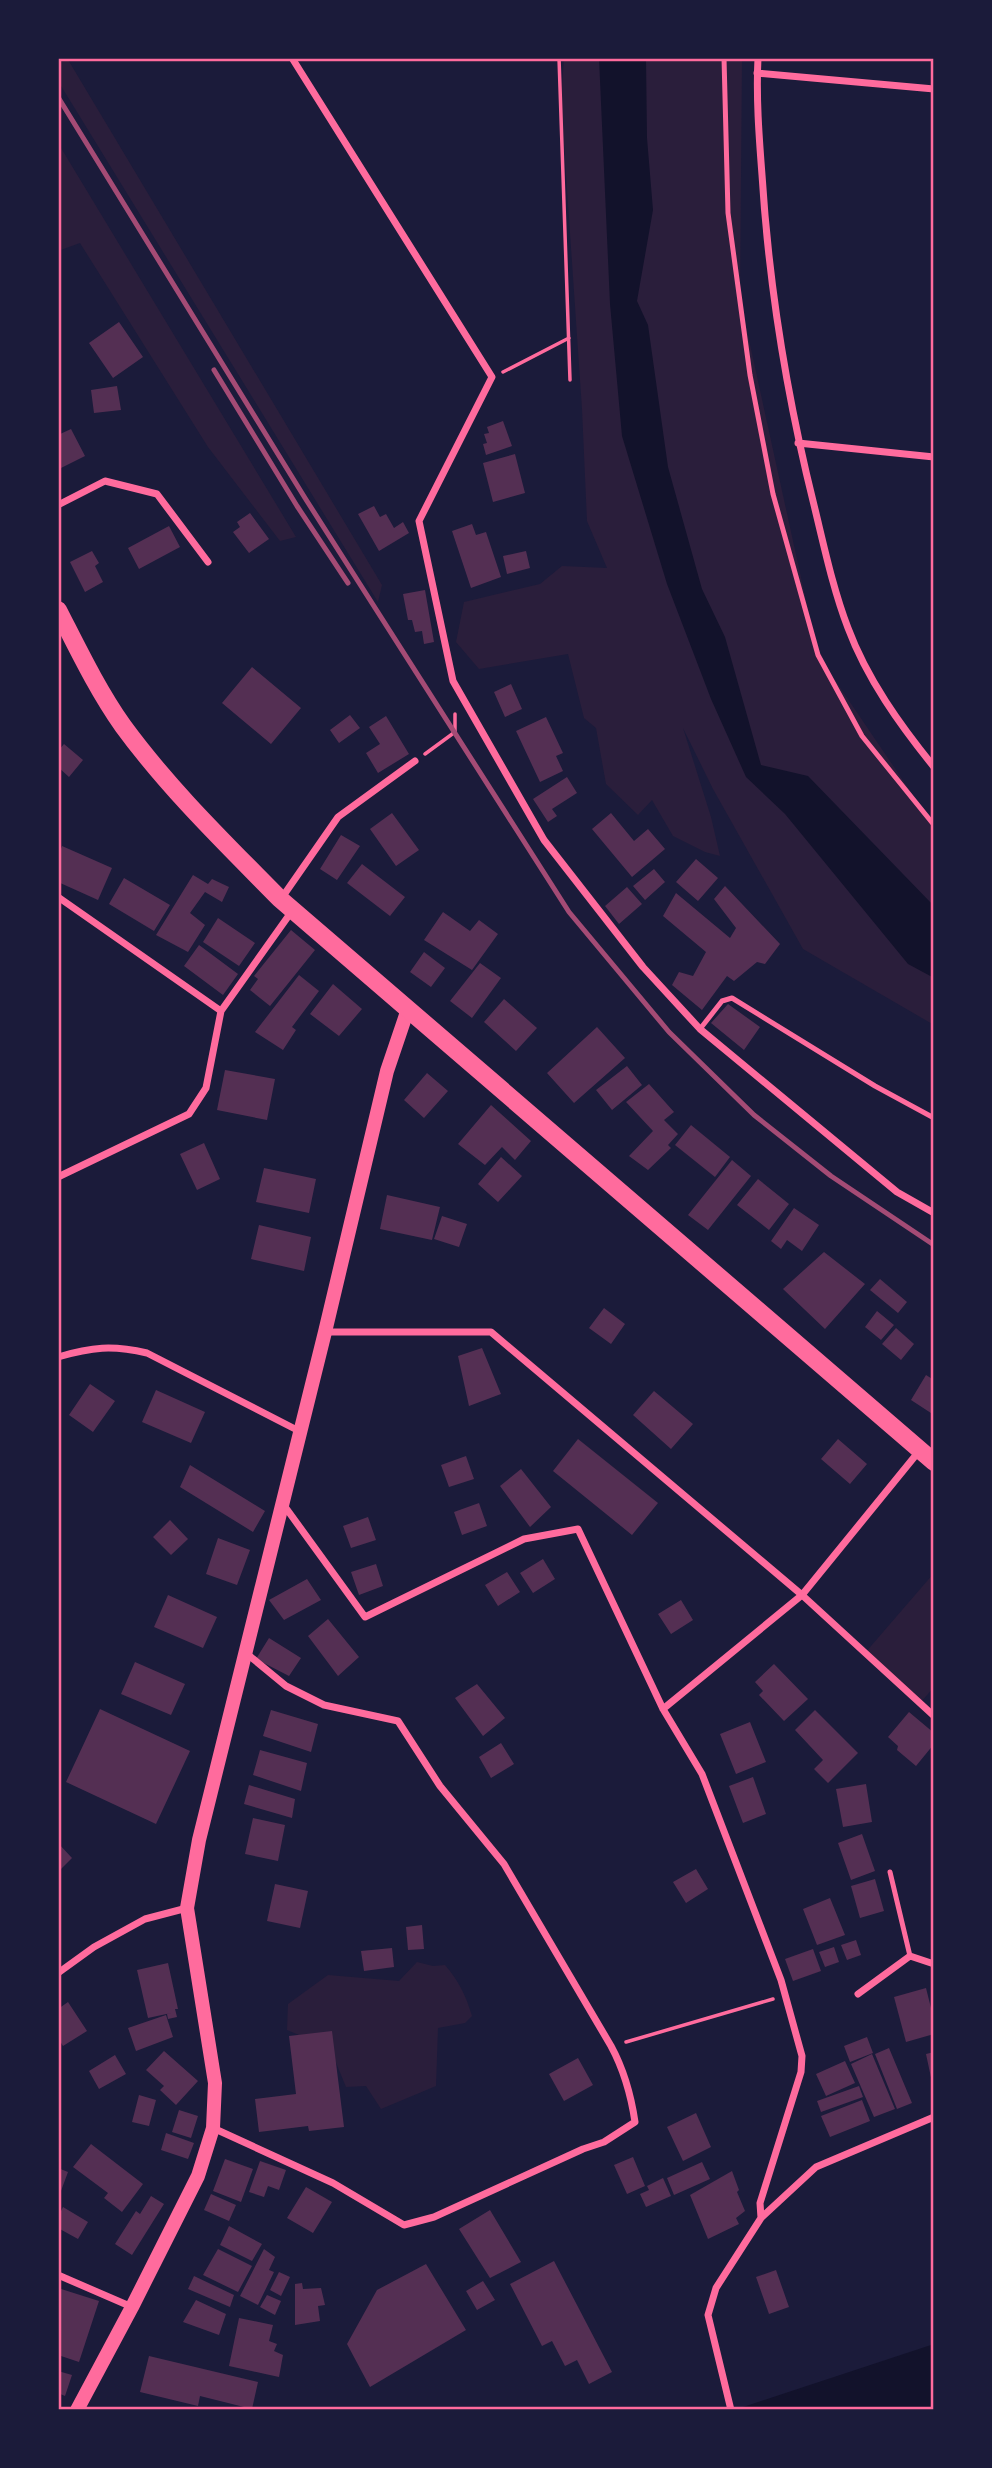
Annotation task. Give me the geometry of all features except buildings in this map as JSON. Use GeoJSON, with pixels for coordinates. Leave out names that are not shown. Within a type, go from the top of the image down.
{"type":"FeatureCollection","features":[{"type":"Feature","properties":{"kind":"main road"},"geometry":{"type":"LineString","coordinates":[[58,610],[94,680],[124,726],[199,817],[286,905],[934,1462]]}},
{"type":"Feature","properties":{"kind":"main road"},"geometry":{"type":"LineString","coordinates":[[77,2410],[198,2176],[213,2128],[215,2083],[187,1908],[199,1840],[299,1431],[326,1332],[387,1071],[408,1009]]}},
{"type":"Feature","properties":{"kind":"street"},"geometry":{"type":"LineString","coordinates":[[292,58],[492,377],[419,521],[453,681],[544,840],[643,967],[700,1029],[897,1192],[934,1213]]}},
{"type":"Feature","properties":{"kind":"street"},"geometry":{"type":"LineString","coordinates":[[758,58],[766,236],[798,443],[824,548],[848,628],[877,689],[934,768]]}},
{"type":"Feature","properties":{"kind":"street"},"geometry":{"type":"LineString","coordinates":[[757,72],[934,89]]}},
{"type":"Feature","properties":{"kind":"street"},"geometry":{"type":"LineString","coordinates":[[798,443],[934,457]]}},
{"type":"Feature","properties":{"kind":"street"},"geometry":{"type":"LineString","coordinates":[[58,505],[105,481],[157,494],[208,562]]}},
{"type":"Feature","properties":{"kind":"street"},"geometry":{"type":"LineString","coordinates":[[58,1177],[188,1114],[206,1088],[221,1011],[338,817],[415,761]]}},
{"type":"Feature","properties":{"kind":"street"},"geometry":{"type":"LineString","coordinates":[[58,897],[221,1011]]}},
{"type":"Feature","properties":{"kind":"street"},"geometry":{"type":"LineString","coordinates":[[326,1332],[491,1332],[802,1595],[934,1716]]}},
{"type":"Feature","properties":{"kind":"street"},"geometry":{"type":"LineString","coordinates":[[58,1357],[83,1349],[121,1347],[147,1353],[299,1431]]}},
{"type":"Feature","properties":{"kind":"street"},"geometry":{"type":"LineString","coordinates":[[663,1709],[802,1595],[920,1450]]}},
{"type":"Feature","properties":{"kind":"street"},"geometry":{"type":"LineString","coordinates":[[282,1503],[365,1617],[524,1539],[579,1529],[663,1709],[702,1774],[785,1995],[802,2056],[801,2072],[760,2203],[761,2218]]}},
{"type":"Feature","properties":{"kind":"street"},"geometry":{"type":"LineString","coordinates":[[213,2128],[333,2183],[404,2225],[434,2217],[604,2142],[635,2122],[631,2096],[619,2061],[504,1864],[440,1786],[398,1720],[324,1705],[286,1686],[246,1652]]}},
{"type":"Feature","properties":{"kind":"street"},"geometry":{"type":"LineString","coordinates":[[58,1973],[94,1947],[145,1919],[187,1908]]}},
{"type":"Feature","properties":{"kind":"street"},"geometry":{"type":"LineString","coordinates":[[858,1994],[911,1956],[934,1964]]}},
{"type":"Feature","properties":{"kind":"street"},"geometry":{"type":"LineString","coordinates":[[731,2410],[708,2315],[716,2288],[761,2218],[816,2167],[934,2117]]}},
{"type":"Feature","properties":{"kind":"street"},"geometry":{"type":"LineString","coordinates":[[58,2275],[132,2307]]}},
{"type":"Feature","properties":{"kind":"lane"},"geometry":{"type":"LineString","coordinates":[[724,58],[728,213],[750,375],[781,521],[818,655],[862,736],[934,825]]}},
{"type":"Feature","properties":{"kind":"lane"},"geometry":{"type":"LineString","coordinates":[[700,1029],[722,1001],[732,998],[875,1086],[934,1118]]}},
{"type":"Feature","properties":{"kind":"lane"},"geometry":{"type":"LineString","coordinates":[[890,1872],[911,1956]]}},
{"type":"Feature","properties":{"kind":"path"},"geometry":{"type":"LineString","coordinates":[[559,58],[570,380]]}},
{"type":"Feature","properties":{"kind":"path"},"geometry":{"type":"LineString","coordinates":[[492,377],[569,338]]}},
{"type":"Feature","properties":{"kind":"path"},"geometry":{"type":"LineString","coordinates":[[415,761],[455,732],[453,681]]}},
{"type":"Feature","properties":{"kind":"path"},"geometry":{"type":"LineString","coordinates":[[611,2046],[785,1995]]}},
{"type":"Feature","properties":{"kind":"shaded area"},"geometry":{"type":"Polygon","coordinates":[[[58,58],[67,58],[382,585],[378,602],[58,81],[58,58]]]}},
{"type":"Feature","properties":{"kind":"shaded area"},"geometry":{"type":"Polygon","coordinates":[[[564,58],[742,58],[740,299],[818,655],[934,826],[934,1025],[803,949],[713,789],[683,728],[711,817],[720,856],[705,852],[673,836],[652,800],[638,815],[606,784],[596,728],[584,718],[568,654],[479,669],[456,642],[464,602],[540,584],[562,566],[607,568],[587,521],[561,101],[564,58]]]}},
{"type":"Feature","properties":{"kind":"shaded area"},"geometry":{"type":"Polygon","coordinates":[[[599,58],[646,58],[647,138],[653,210],[637,301],[648,325],[668,467],[702,589],[725,637],[761,765],[808,776],[934,906],[934,978],[908,964],[785,814],[746,777],[711,699],[667,584],[622,436],[610,304],[599,58]]]}},
{"type":"Feature","properties":{"kind":"shaded area"},"geometry":{"type":"Polygon","coordinates":[[[58,143],[296,537],[280,541],[208,447],[80,243],[58,251],[58,143]]]}},
{"type":"Feature","properties":{"kind":"shaded area"},"geometry":{"type":"Polygon","coordinates":[[[934,1573],[934,1687],[921,1702],[865,1653],[934,1573]]]}},
{"type":"Feature","properties":{"kind":"shaded area"},"geometry":{"type":"Polygon","coordinates":[[[417,1962],[433,1966],[445,1965],[462,1989],[472,2016],[465,2023],[438,2028],[436,2086],[381,2109],[366,2086],[346,2087],[330,2048],[287,2030],[288,2004],[328,1975],[399,1981],[417,1962]]]}},
{"type":"Feature","properties":{"kind":"shaded area"},"geometry":{"type":"Polygon","coordinates":[[[934,2344],[934,2410],[734,2410],[934,2344]]]}},
{"type":"Feature","properties":{"kind":"railway"},"geometry":{"type":"LineString","coordinates":[[58,97],[305,498],[569,912],[669,1032],[754,1115],[831,1176],[934,1245]]}},
{"type":"Feature","properties":{"kind":"railway"},"geometry":{"type":"LineString","coordinates":[[214,370],[297,506],[348,583]]}}]}
